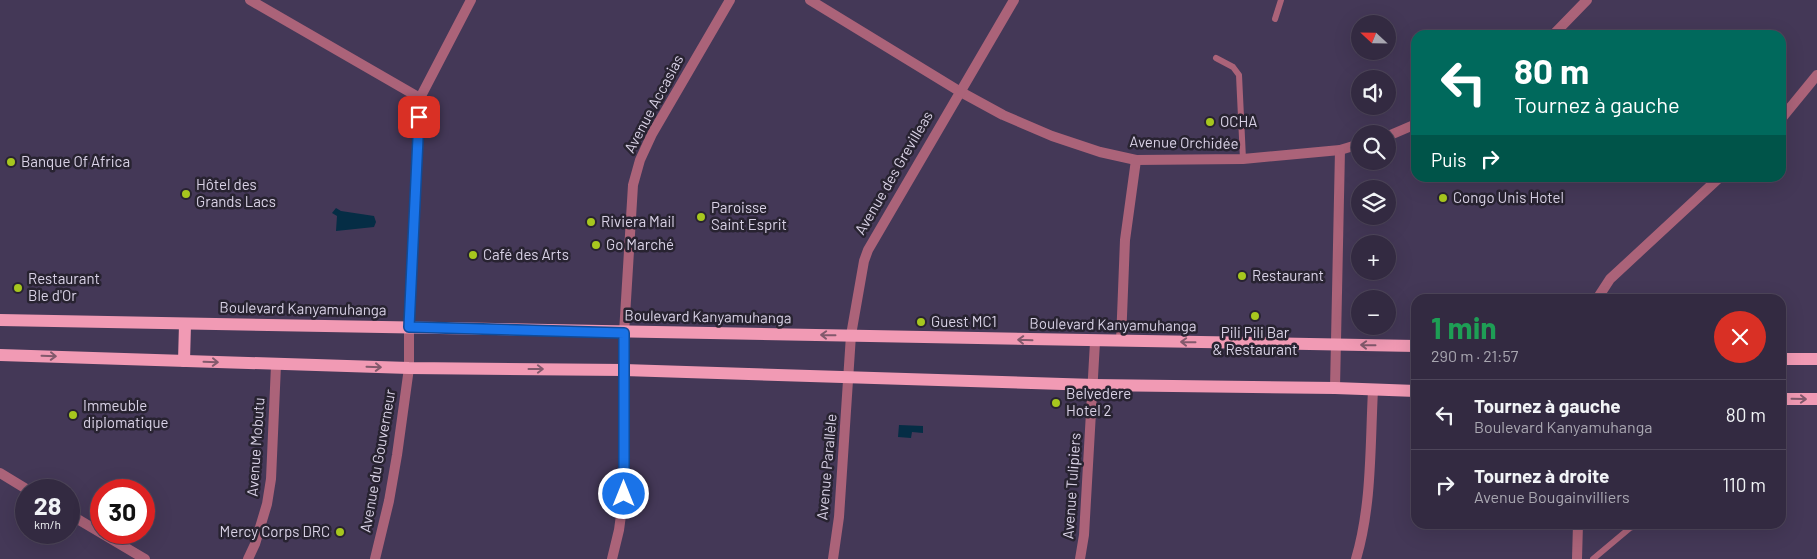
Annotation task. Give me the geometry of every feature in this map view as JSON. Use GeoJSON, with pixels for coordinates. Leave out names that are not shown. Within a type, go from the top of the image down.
{"type":"FeatureCollection","features":[{"type":"Feature","properties":{"kind":"main road","name":"Boulevard Kanyamuhanga"},"geometry":{"type":"LineString","coordinates":[[0,320],[409,327],[624,333],[851,335],[1095,342],[1121,340],[1411,346]]}},
{"type":"Feature","properties":{"kind":"main road"},"geometry":{"type":"LineString","coordinates":[[184,361],[185,324]]}},
{"type":"Feature","properties":{"kind":"main road"},"geometry":{"type":"LineString","coordinates":[[0,354],[408,368],[624,370],[1094,385],[1411,391]]}},
{"type":"Feature","properties":{"kind":"main road"},"geometry":{"type":"LineString","coordinates":[[1786,358],[1817,359]]}},
{"type":"Feature","properties":{"kind":"main road"},"geometry":{"type":"LineString","coordinates":[[1786,399],[1817,399]]}},
{"type":"Feature","properties":{"kind":"street"},"geometry":{"type":"LineString","coordinates":[[250,0],[420,98],[471,0]]}},
{"type":"Feature","properties":{"kind":"street","name":"Avenue Accasias"},"geometry":{"type":"LineString","coordinates":[[612,559],[619,530],[624,494],[624,333],[633,185],[640,160],[652,134],[730,0]]}},
{"type":"Feature","properties":{"kind":"street","name":"Avenue Orchidée"},"geometry":{"type":"LineString","coordinates":[[810,0],[1003,116],[1052,136],[1100,152],[1136,160],[1243,159],[1340,150],[1351,147]]}},
{"type":"Feature","properties":{"kind":"street","name":"Avenue des Grevilleas"},"geometry":{"type":"LineString","coordinates":[[849,378],[851,335],[864,262],[868,250],[959,91],[1014,0]]}},
{"type":"Feature","properties":{"kind":"street"},"geometry":{"type":"LineString","coordinates":[[1559,30],[1587,0]]}},
{"type":"Feature","properties":{"kind":"street"},"geometry":{"type":"LineString","coordinates":[[1786,113],[1817,75]]}},
{"type":"Feature","properties":{"kind":"street","name":"Avenue du Gouverneur"},"geometry":{"type":"LineString","coordinates":[[375,559],[394,473],[408,368],[420,98]]}},
{"type":"Feature","properties":{"kind":"street"},"geometry":{"type":"LineString","coordinates":[[1396,133],[1411,126]]}},
{"type":"Feature","properties":{"kind":"street"},"geometry":{"type":"LineString","coordinates":[[1335,388],[1340,150]]}},
{"type":"Feature","properties":{"kind":"street"},"geometry":{"type":"LineString","coordinates":[[1121,340],[1125,240],[1136,160]]}},
{"type":"Feature","properties":{"kind":"street"},"geometry":{"type":"LineString","coordinates":[[1600,294],[1610,280],[1715,182]]}},
{"type":"Feature","properties":{"kind":"street","name":"Avenue Tulipiers"},"geometry":{"type":"LineString","coordinates":[[1080,559],[1084,535],[1095,342]]}},
{"type":"Feature","properties":{"kind":"street","name":"Avenue Mobutu"},"geometry":{"type":"LineString","coordinates":[[248,559],[255,544],[267,504],[271,479],[276,364]]}},
{"type":"Feature","properties":{"kind":"street","name":"Avenue Parallèle"},"geometry":{"type":"LineString","coordinates":[[833,559],[839,517],[849,378]]}},
{"type":"Feature","properties":{"kind":"street"},"geometry":{"type":"LineString","coordinates":[[1356,559],[1367,503],[1373,390]]}},
{"type":"Feature","properties":{"kind":"street"},"geometry":{"type":"LineString","coordinates":[[0,473],[15,482]]}},
{"type":"Feature","properties":{"kind":"street"},"geometry":{"type":"LineString","coordinates":[[80,521],[144,559]]}},
{"type":"Feature","properties":{"kind":"street"},"geometry":{"type":"LineString","coordinates":[[1577,559],[1578,529]]}},
{"type":"Feature","properties":{"kind":"lane"},"geometry":{"type":"LineString","coordinates":[[1274,19],[1281,0]]}},
{"type":"Feature","properties":{"kind":"lane"},"geometry":{"type":"LineString","coordinates":[[1216,58],[1233,66],[1239,75],[1243,159]]}},
{"type":"Feature","properties":{"kind":"lane"},"geometry":{"type":"LineString","coordinates":[[1593,559],[1629,529]]}},
{"type":"Feature","properties":{"kind":"water"},"geometry":{"type":"Polygon","coordinates":[[[336,208],[341,211],[374,216],[376,222],[374,227],[336,231],[337,216],[332,213],[336,208]]]}},
{"type":"Feature","properties":{"kind":"water"},"geometry":{"type":"Polygon","coordinates":[[[899,425],[923,426],[923,433],[912,432],[911,438],[898,437],[899,425]]]}},
{"type":"Feature","properties":{"kind":"place","name":"OCHA"},"geometry":{"type":"Point","coordinates":[1210,122]}},
{"type":"Feature","properties":{"kind":"place","name":"Banque Of Africa"},"geometry":{"type":"Point","coordinates":[11,162]}},
{"type":"Feature","properties":{"kind":"place","name":"Hôtel des Grands Lacs"},"geometry":{"type":"Point","coordinates":[186,194]}},
{"type":"Feature","properties":{"kind":"place","name":"Congo Unis Hotel"},"geometry":{"type":"Point","coordinates":[1443,198]}},
{"type":"Feature","properties":{"kind":"place","name":"Paroisse Saint Esprit"},"geometry":{"type":"Point","coordinates":[701,217]}},
{"type":"Feature","properties":{"kind":"place","name":"Riviera Mail"},"geometry":{"type":"Point","coordinates":[591,222]}},
{"type":"Feature","properties":{"kind":"place","name":"Go Marché"},"geometry":{"type":"Point","coordinates":[596,245]}},
{"type":"Feature","properties":{"kind":"place","name":"Café des Arts"},"geometry":{"type":"Point","coordinates":[473,255]}},
{"type":"Feature","properties":{"kind":"place","name":"Restaurant"},"geometry":{"type":"Point","coordinates":[1242,276]}},
{"type":"Feature","properties":{"kind":"place","name":"Restaurant Ble d'Or"},"geometry":{"type":"Point","coordinates":[18,288]}},
{"type":"Feature","properties":{"kind":"place","name":"Pili Pili Bar & Restaurant"},"geometry":{"type":"Point","coordinates":[1255,316]}},
{"type":"Feature","properties":{"kind":"place","name":"Guest MC1"},"geometry":{"type":"Point","coordinates":[921,322]}},
{"type":"Feature","properties":{"kind":"place","name":"Belvedere Hotel 2"},"geometry":{"type":"Point","coordinates":[1056,403]}},
{"type":"Feature","properties":{"kind":"place","name":"Immeuble diplomatique"},"geometry":{"type":"Point","coordinates":[73,415]}},
{"type":"Feature","properties":{"kind":"place","name":"Mercy Corps DRC"},"geometry":{"type":"Point","coordinates":[340,532]}},
{"type":"Feature","properties":{"kind":"route"},"geometry":{"type":"LineString","coordinates":[[419,117],[409,327],[624,333],[624,494]]}}]}
